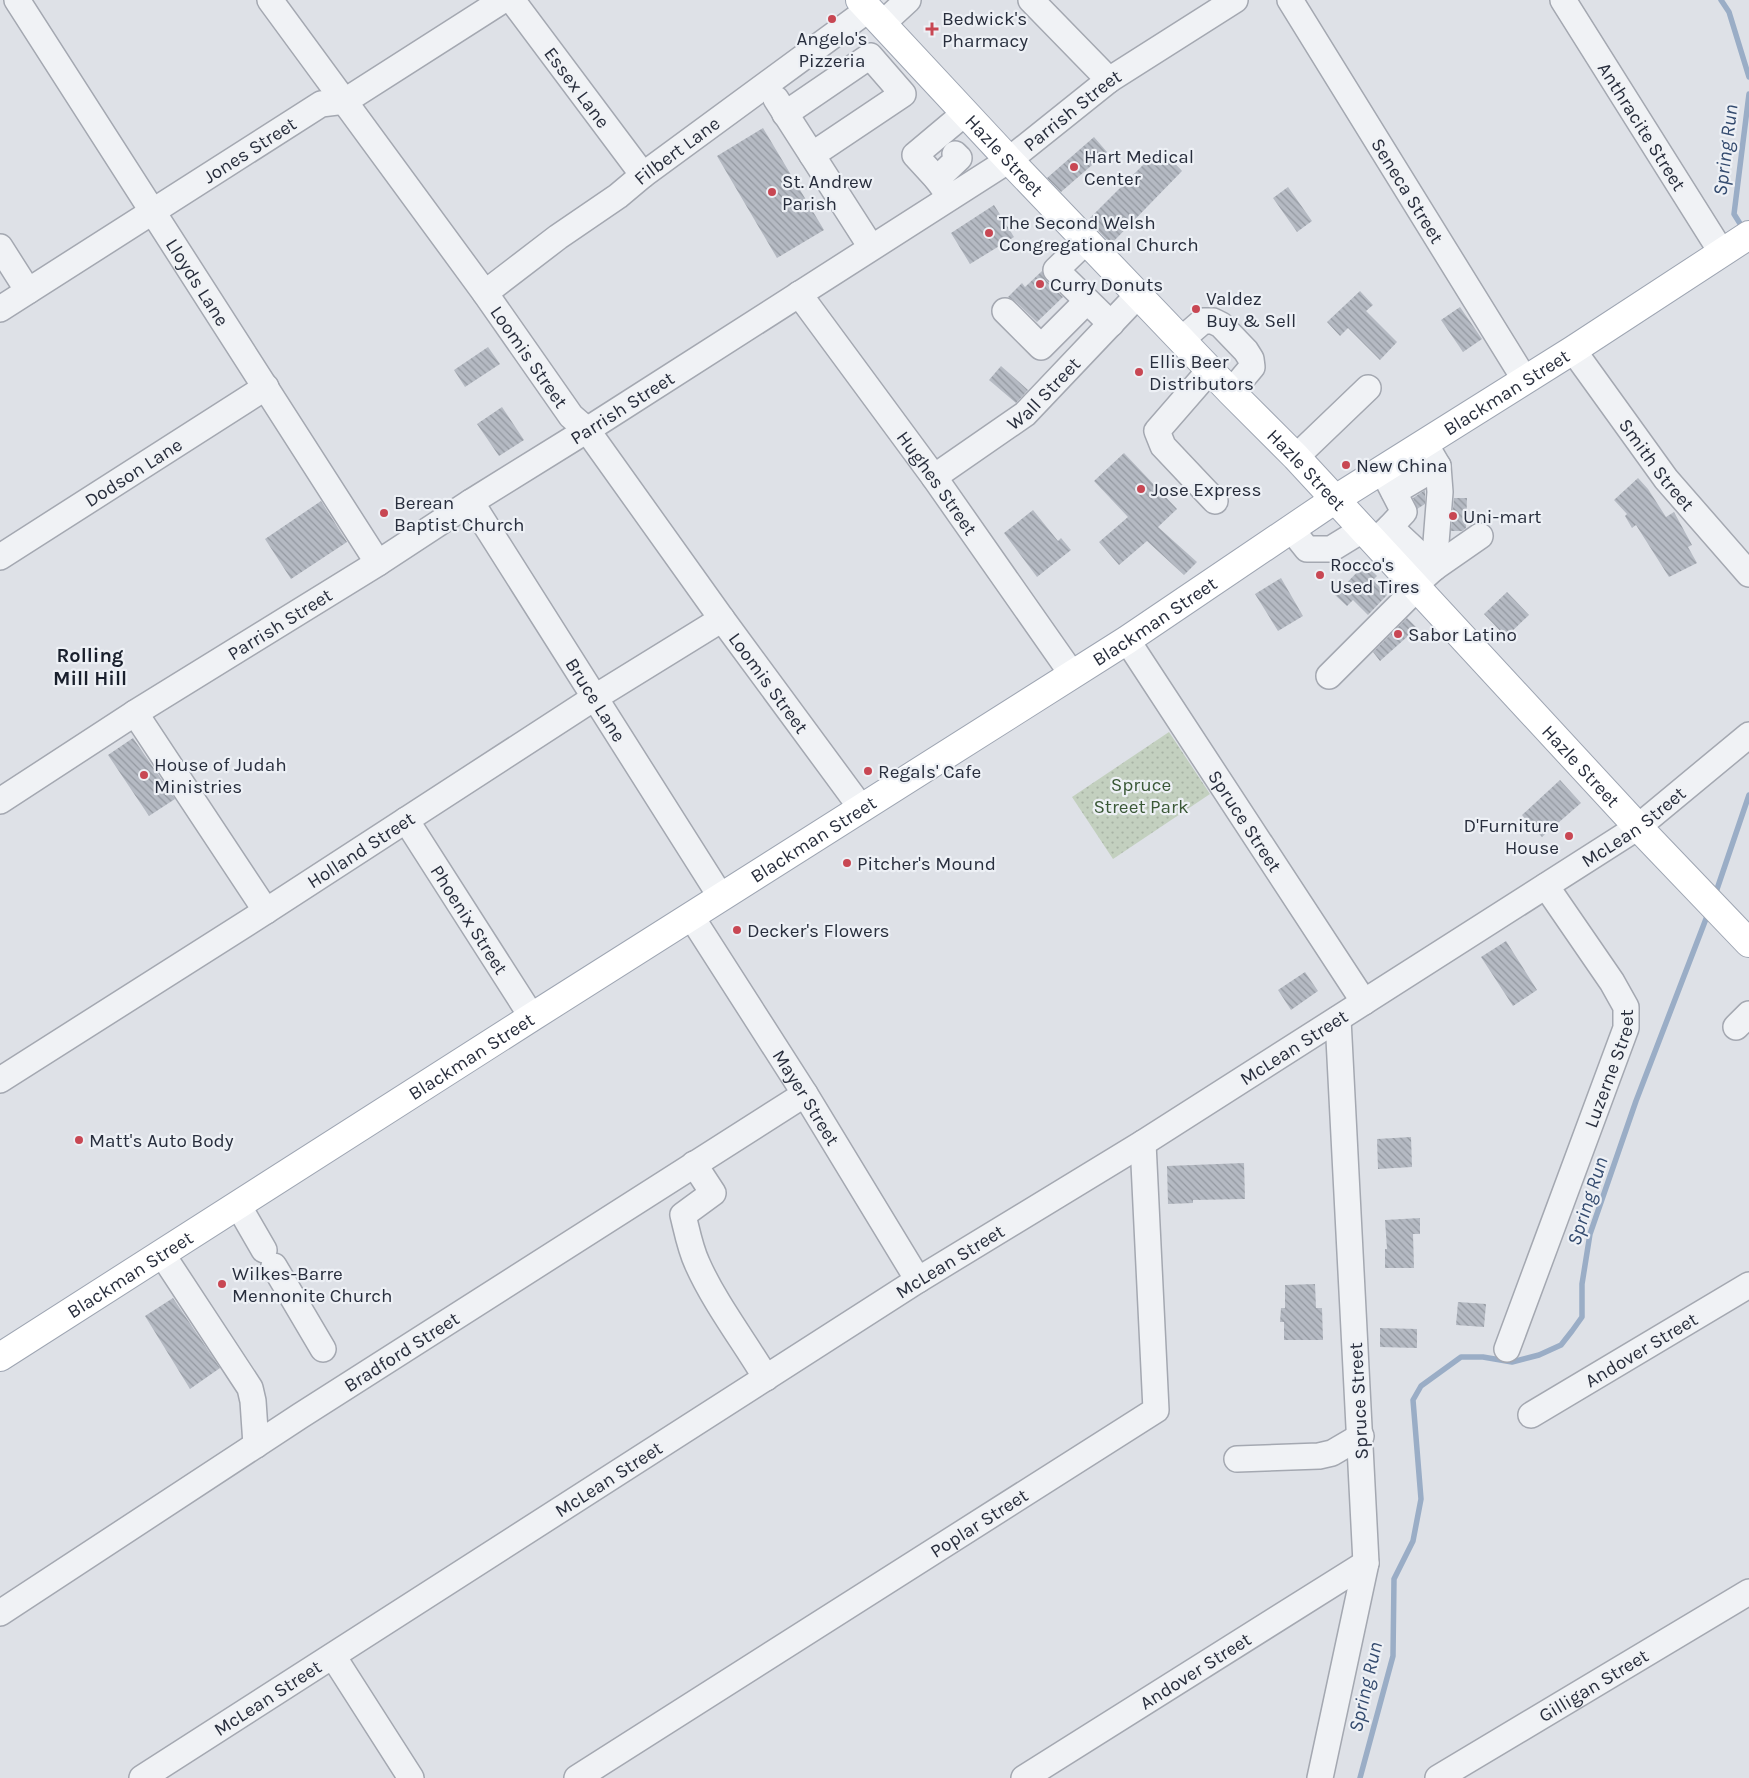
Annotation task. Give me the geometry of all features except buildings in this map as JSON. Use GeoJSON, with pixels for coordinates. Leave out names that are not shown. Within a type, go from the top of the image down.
{"type":"FeatureCollection","features":[{"type":"Feature","properties":{"kind":"main road","name":"Hazle Street"},"geometry":{"type":"LineString","coordinates":[[870,11],[1008,160],[1296,458],[1334,500],[1384,512],[1415,587],[1638,827],[1691,882],[1738,925]]}},
{"type":"Feature","properties":{"kind":"main road","name":"Blackman Street"},"geometry":{"type":"LineString","coordinates":[[0,1357],[1127,640],[1334,500],[1384,512],[1431,455],[1525,380],[1738,242]]}},
{"type":"Feature","properties":{"kind":"street","name":"Lloyds Lane"},"geometry":{"type":"LineString","coordinates":[[17,0],[378,563]]}},
{"type":"Feature","properties":{"kind":"street","name":"Loomis Street"},"geometry":{"type":"LineString","coordinates":[[270,0],[485,293],[571,416],[587,430],[722,619],[862,809]]}},
{"type":"Feature","properties":{"kind":"street","name":"Jones Street"},"geometry":{"type":"LineString","coordinates":[[0,309],[321,104],[345,101],[503,0]]}},
{"type":"Feature","properties":{"kind":"street","name":"Essex Lane"},"geometry":{"type":"LineString","coordinates":[[512,0],[643,175]]}},
{"type":"Feature","properties":{"kind":"street","name":"Filbert Lane"},"geometry":{"type":"LineString","coordinates":[[485,293],[558,237],[618,196],[643,175],[870,11],[908,0]]}},
{"type":"Feature","properties":{"kind":"street"},"geometry":{"type":"LineString","coordinates":[[1031,0],[1109,80]]}},
{"type":"Feature","properties":{"kind":"street","name":"Parrish Street"},"geometry":{"type":"LineString","coordinates":[[0,800],[378,563],[872,247],[942,159],[1008,160],[1109,80],[1235,0]]}},
{"type":"Feature","properties":{"kind":"street","name":"Seneca Street"},"geometry":{"type":"LineString","coordinates":[[1290,0],[1525,380]]}},
{"type":"Feature","properties":{"kind":"street","name":"Anthracite Street"},"geometry":{"type":"LineString","coordinates":[[1563,0],[1738,242]]}},
{"type":"Feature","properties":{"kind":"street"},"geometry":{"type":"LineString","coordinates":[[785,114],[870,56],[903,94],[812,155]]}},
{"type":"Feature","properties":{"kind":"street"},"geometry":{"type":"LineString","coordinates":[[766,85],[872,247]]}},
{"type":"Feature","properties":{"kind":"street"},"geometry":{"type":"LineString","coordinates":[[942,159],[965,113]]}},
{"type":"Feature","properties":{"kind":"street"},"geometry":{"type":"LineString","coordinates":[[1086,241],[1056,270],[1111,324]]}},
{"type":"Feature","properties":{"kind":"street"},"geometry":{"type":"LineString","coordinates":[[0,247],[28,291]]}},
{"type":"Feature","properties":{"kind":"street","name":"Hughes Street"},"geometry":{"type":"LineString","coordinates":[[799,294],[934,477],[1072,674]]}},
{"type":"Feature","properties":{"kind":"street","name":"Wall Street"},"geometry":{"type":"LineString","coordinates":[[934,477],[1025,414],[1138,295]]}},
{"type":"Feature","properties":{"kind":"street"},"geometry":{"type":"LineString","coordinates":[[1004,311],[1041,348],[1087,301]]}},
{"type":"Feature","properties":{"kind":"street"},"geometry":{"type":"LineString","coordinates":[[1181,340],[1203,321],[1213,321],[1221,325],[1246,351],[1251,359],[1252,367],[1231,392]]}},
{"type":"Feature","properties":{"kind":"street","name":"Smith Street"},"geometry":{"type":"LineString","coordinates":[[1573,350],[1666,479],[1749,574]]}},
{"type":"Feature","properties":{"kind":"street"},"geometry":{"type":"LineString","coordinates":[[1210,370],[1157,431],[1163,446],[1215,501]]}},
{"type":"Feature","properties":{"kind":"street","name":"Dodson Lane"},"geometry":{"type":"LineString","coordinates":[[0,557],[266,387]]}},
{"type":"Feature","properties":{"kind":"street"},"geometry":{"type":"LineString","coordinates":[[1296,458],[1368,388]]}},
{"type":"Feature","properties":{"kind":"street"},"geometry":{"type":"LineString","coordinates":[[1431,455],[1440,492],[1434,568]]}},
{"type":"Feature","properties":{"kind":"street","name":"Bruce Lane"},"geometry":{"type":"LineString","coordinates":[[471,502],[721,897]]}},
{"type":"Feature","properties":{"kind":"street"},"geometry":{"type":"LineString","coordinates":[[1291,529],[1307,548],[1331,549],[1384,512],[1437,517]]}},
{"type":"Feature","properties":{"kind":"street"},"geometry":{"type":"LineString","coordinates":[[1384,512],[1434,568]]}},
{"type":"Feature","properties":{"kind":"street"},"geometry":{"type":"LineString","coordinates":[[1329,676],[1434,568],[1480,536]]}},
{"type":"Feature","properties":{"kind":"street","name":"Holland Street"},"geometry":{"type":"LineString","coordinates":[[0,1080],[266,911],[594,698],[722,619]]}},
{"type":"Feature","properties":{"kind":"street","name":"Spruce Street"},"geometry":{"type":"LineString","coordinates":[[1127,640],[1364,1002]]}},
{"type":"Feature","properties":{"kind":"street"},"geometry":{"type":"LineString","coordinates":[[136,713],[266,911]]}},
{"type":"Feature","properties":{"kind":"street","name":"McLean Street"},"geometry":{"type":"LineString","coordinates":[[142,1778],[918,1280],[1143,1142],[1638,827],[1749,735]]}},
{"type":"Feature","properties":{"kind":"street","name":"Phoenix Street"},"geometry":{"type":"LineString","coordinates":[[406,820],[532,1017]]}},
{"type":"Feature","properties":{"kind":"street","name":"Luzerne Street"},"geometry":{"type":"LineString","coordinates":[[1507,1349],[1626,1028],[1626,1007],[1612,982],[1546,886]]}},
{"type":"Feature","properties":{"kind":"street","name":"Mayer Street"},"geometry":{"type":"LineString","coordinates":[[691,916],[804,1094],[918,1280]]}},
{"type":"Feature","properties":{"kind":"street","name":"Spruce Street"},"geometry":{"type":"LineString","coordinates":[[1320,1778],[1366,1563],[1338,1018]]}},
{"type":"Feature","properties":{"kind":"street","name":"Bradford Street"},"geometry":{"type":"LineString","coordinates":[[0,1613],[256,1445],[804,1094]]}},
{"type":"Feature","properties":{"kind":"street","name":"Poplar Street"},"geometry":{"type":"LineString","coordinates":[[577,1778],[1156,1410],[1143,1142]]}},
{"type":"Feature","properties":{"kind":"street"},"geometry":{"type":"LineString","coordinates":[[694,1164],[713,1193],[683,1215],[696,1262],[720,1305],[766,1378]]}},
{"type":"Feature","properties":{"kind":"street"},"geometry":{"type":"LineString","coordinates":[[238,1205],[323,1349]]}},
{"type":"Feature","properties":{"kind":"street"},"geometry":{"type":"LineString","coordinates":[[162,1254],[250,1388],[253,1401],[256,1445]]}},
{"type":"Feature","properties":{"kind":"street","name":"Andover Street"},"geometry":{"type":"LineString","coordinates":[[1531,1415],[1749,1285]]}},
{"type":"Feature","properties":{"kind":"street"},"geometry":{"type":"LineString","coordinates":[[1237,1459],[1319,1456],[1332,1453],[1360,1436]]}},
{"type":"Feature","properties":{"kind":"street","name":"Andover Street"},"geometry":{"type":"LineString","coordinates":[[1024,1778],[1366,1563]]}},
{"type":"Feature","properties":{"kind":"street","name":"Gilligan Street"},"geometry":{"type":"LineString","coordinates":[[1438,1778],[1749,1592]]}},
{"type":"Feature","properties":{"kind":"street"},"geometry":{"type":"LineString","coordinates":[[334,1656],[412,1778]]}},
{"type":"Feature","properties":{"kind":"green space","name":"Spruce Street Park"},"geometry":{"type":"Polygon","coordinates":[[[1169,732],[1210,794],[1113,859],[1072,797],[1169,732]]]}},
{"type":"Feature","properties":{"kind":"waterway","name":"Spring Run"},"geometry":{"type":"LineString","coordinates":[[1721,0],[1729,12],[1749,77]]}},
{"type":"Feature","properties":{"kind":"waterway","name":"Spring Run"},"geometry":{"type":"LineString","coordinates":[[1744,230],[1734,214],[1749,94]]}},
{"type":"Feature","properties":{"kind":"waterway","name":"Spring Run"},"geometry":{"type":"LineString","coordinates":[[1715,895],[1749,795]]}},
{"type":"Feature","properties":{"kind":"waterway","name":"Spring Run"},"geometry":{"type":"LineString","coordinates":[[1360,1778],[1393,1656],[1394,1579],[1413,1541],[1421,1499],[1413,1400],[1421,1386],[1461,1357],[1483,1357],[1512,1362],[1539,1355],[1561,1345],[1582,1317],[1582,1284],[1590,1234],[1636,1101],[1709,911]]}},
{"type":"Feature","properties":{"kind":"place","name":"Angelo's Pizzeria"},"geometry":{"type":"Point","coordinates":[832,19]}},
{"type":"Feature","properties":{"kind":"place","name":"Bedwick's Pharmacy"},"geometry":{"type":"Point","coordinates":[932,29]}},
{"type":"Feature","properties":{"kind":"place","name":"Hart Medical Center"},"geometry":{"type":"Point","coordinates":[1074,167]}},
{"type":"Feature","properties":{"kind":"place","name":"St. Andrew Parish"},"geometry":{"type":"Point","coordinates":[772,192]}},
{"type":"Feature","properties":{"kind":"place","name":"The Second Welsh Congregational Church"},"geometry":{"type":"Point","coordinates":[989,233]}},
{"type":"Feature","properties":{"kind":"place","name":"Curry Donuts"},"geometry":{"type":"Point","coordinates":[1040,284]}},
{"type":"Feature","properties":{"kind":"place","name":"Valdez Buy & Sell"},"geometry":{"type":"Point","coordinates":[1196,309]}},
{"type":"Feature","properties":{"kind":"place","name":"Ellis Beer Distributors"},"geometry":{"type":"Point","coordinates":[1139,372]}},
{"type":"Feature","properties":{"kind":"place","name":"New China"},"geometry":{"type":"Point","coordinates":[1346,465]}},
{"type":"Feature","properties":{"kind":"place","name":"Jose Express"},"geometry":{"type":"Point","coordinates":[1141,489]}},
{"type":"Feature","properties":{"kind":"place","name":"Berean Baptist Church"},"geometry":{"type":"Point","coordinates":[384,513]}},
{"type":"Feature","properties":{"kind":"place","name":"Uni-mart"},"geometry":{"type":"Point","coordinates":[1453,516]}},
{"type":"Feature","properties":{"kind":"place","name":"Rocco's Used Tires"},"geometry":{"type":"Point","coordinates":[1320,575]}},
{"type":"Feature","properties":{"kind":"place","name":"Sabor Latino"},"geometry":{"type":"Point","coordinates":[1398,634]}},
{"type":"Feature","properties":{"kind":"place","name":"Regals' Cafe"},"geometry":{"type":"Point","coordinates":[868,771]}},
{"type":"Feature","properties":{"kind":"place","name":"House of Judah Ministries"},"geometry":{"type":"Point","coordinates":[144,775]}},
{"type":"Feature","properties":{"kind":"place","name":"D'Furniture House"},"geometry":{"type":"Point","coordinates":[1569,836]}},
{"type":"Feature","properties":{"kind":"place","name":"Pitcher's Mound"},"geometry":{"type":"Point","coordinates":[847,863]}},
{"type":"Feature","properties":{"kind":"place","name":"Decker's Flowers"},"geometry":{"type":"Point","coordinates":[737,930]}},
{"type":"Feature","properties":{"kind":"place","name":"Matt's Auto Body"},"geometry":{"type":"Point","coordinates":[79,1140]}},
{"type":"Feature","properties":{"kind":"place","name":"Wilkes-Barre Mennonite Church"},"geometry":{"type":"Point","coordinates":[222,1284]}},
{"type":"Feature","properties":{"kind":"district","name":"Rolling Mill Hill"},"geometry":{"type":"Point","coordinates":[90,666]}}]}
